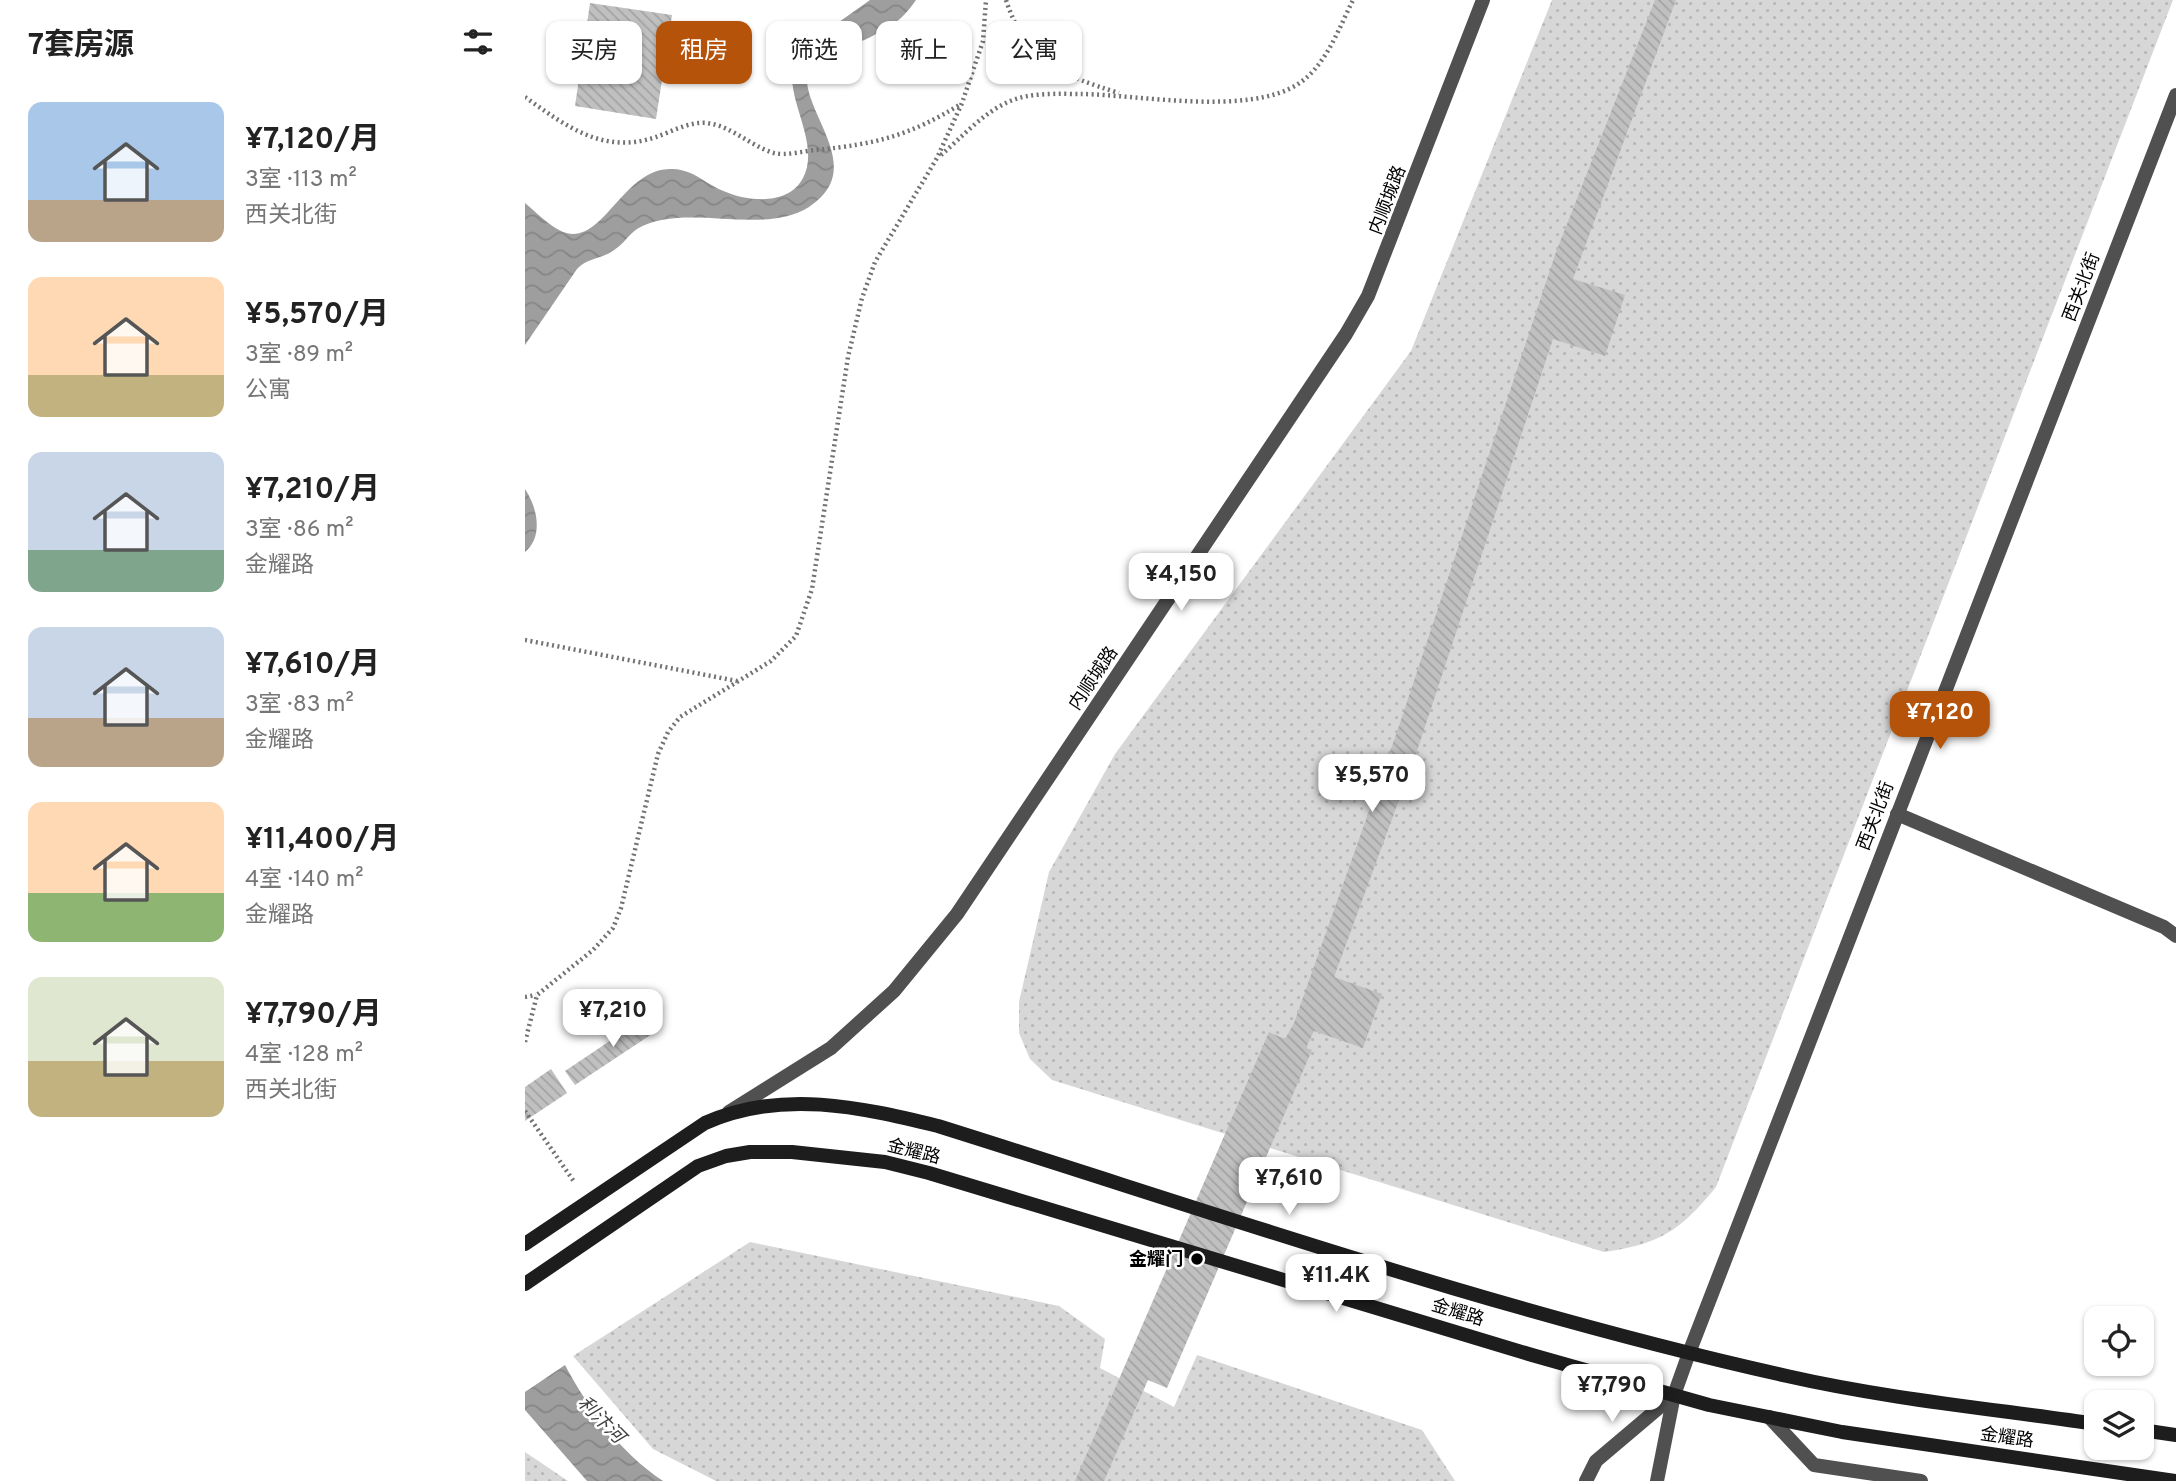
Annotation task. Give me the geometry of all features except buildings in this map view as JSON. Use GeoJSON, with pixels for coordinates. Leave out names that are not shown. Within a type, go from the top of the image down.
{"type":"FeatureCollection","features":[{"type":"Feature","properties":{"kind":"main road","name":"金耀路"},"geometry":{"type":"LineString","coordinates":[[525,1244],[679,1139],[728,1112],[771,1103],[840,1105],[938,1126],[1536,1313],[1689,1353],[1825,1384],[2084,1422]]}},
{"type":"Feature","properties":{"kind":"main road","name":"金耀路"},"geometry":{"type":"LineString","coordinates":[[525,1284],[698,1166],[750,1152],[830,1155],[929,1173],[1674,1395],[1842,1432],[2175,1481]]}},
{"type":"Feature","properties":{"kind":"main road"},"geometry":{"type":"LineString","coordinates":[[2154,1432],[2176,1435]]}},
{"type":"Feature","properties":{"kind":"street","name":"内顺城路"},"geometry":{"type":"LineString","coordinates":[[728,1112],[831,1048],[894,991],[957,914],[1363,306],[1391,244],[1483,0]]}},
{"type":"Feature","properties":{"kind":"street","name":"西关北街"},"geometry":{"type":"LineString","coordinates":[[1657,1481],[1674,1395],[1689,1353],[2176,95]]}},
{"type":"Feature","properties":{"kind":"street"},"geometry":{"type":"LineString","coordinates":[[1897,814],[2164,927],[2176,936]]}},
{"type":"Feature","properties":{"kind":"street"},"geometry":{"type":"LineString","coordinates":[[1586,1481],[1596,1461],[1674,1395]]}},
{"type":"Feature","properties":{"kind":"street"},"geometry":{"type":"LineString","coordinates":[[1769,1417],[1814,1465],[1921,1481]]}},
{"type":"Feature","properties":{"kind":"path"},"geometry":{"type":"LineString","coordinates":[[525,997],[537,995],[593,950],[613,928],[621,908],[658,754],[668,732],[680,717],[779,656],[796,636],[812,589],[848,357],[862,298],[875,261],[937,158],[962,103],[983,41],[986,0]]}},
{"type":"Feature","properties":{"kind":"path"},"geometry":{"type":"LineString","coordinates":[[1006,0],[1029,49],[1073,77],[1123,94]]}},
{"type":"Feature","properties":{"kind":"path"},"geometry":{"type":"LineString","coordinates":[[937,158],[1009,101],[1063,94],[1245,100],[1299,84],[1328,51],[1353,0]]}},
{"type":"Feature","properties":{"kind":"path"},"geometry":{"type":"LineString","coordinates":[[525,97],[575,133],[601,140],[627,142],[652,138],[703,122],[721,126],[755,147],[778,154],[883,141],[923,127],[962,103]]}},
{"type":"Feature","properties":{"kind":"path"},"geometry":{"type":"LineString","coordinates":[[525,640],[737,681]]}},
{"type":"Feature","properties":{"kind":"path"},"geometry":{"type":"LineString","coordinates":[[525,1042],[537,995]]}},
{"type":"Feature","properties":{"kind":"path"},"geometry":{"type":"LineString","coordinates":[[525,1111],[588,1201]]}},
{"type":"Feature","properties":{"kind":"shaded area"},"geometry":{"type":"Polygon","coordinates":[[[1552,0],[2173,0],[1716,1187],[1680,1225],[1655,1240],[1604,1252],[1052,1080],[1030,1059],[1019,1033],[1019,1002],[1049,872],[1115,754],[1411,351],[1552,0]]]}},
{"type":"Feature","properties":{"kind":"shaded area"},"geometry":{"type":"Polygon","coordinates":[[[750,1242],[1059,1306],[1105,1339],[1100,1368],[1174,1407],[1197,1355],[1422,1430],[1455,1481],[716,1481],[653,1449],[573,1356],[750,1242]]]}},
{"type":"Feature","properties":{"kind":"shaded area"},"geometry":{"type":"Polygon","coordinates":[[[525,1452],[568,1481],[525,1481],[525,1452]]]}},
{"type":"Feature","properties":{"kind":"water"},"geometry":{"type":"Polygon","coordinates":[[[870,0],[916,0],[898,21],[876,21],[876,34],[862,41],[862,21],[840,21],[870,0]]]}},
{"type":"Feature","properties":{"kind":"water"},"geometry":{"type":"Polygon","coordinates":[[[793,84],[807,84],[833,156],[833,174],[826,191],[809,207],[790,215],[769,219],[678,218],[656,221],[637,229],[617,248],[577,269],[525,345],[525,203],[554,227],[574,234],[588,230],[625,193],[655,172],[681,170],[719,189],[746,198],[779,197],[797,187],[808,162],[804,129],[793,84]]]}},
{"type":"Feature","properties":{"kind":"water"},"geometry":{"type":"Polygon","coordinates":[[[525,489],[533,504],[537,530],[525,552],[525,489]]]}},
{"type":"Feature","properties":{"kind":"water"},"geometry":{"type":"Polygon","coordinates":[[[565,1365],[584,1398],[607,1429],[647,1470],[663,1481],[587,1481],[525,1410],[525,1392],[565,1365]]]}},
{"type":"Feature","properties":{"kind":"place","name":"金耀门"},"geometry":{"type":"Point","coordinates":[1197,1259]}},
{"type":"Feature","properties":{"kind":"water label","name":"利汴河"},"geometry":{"type":"Point","coordinates":[602,1419]}}]}
